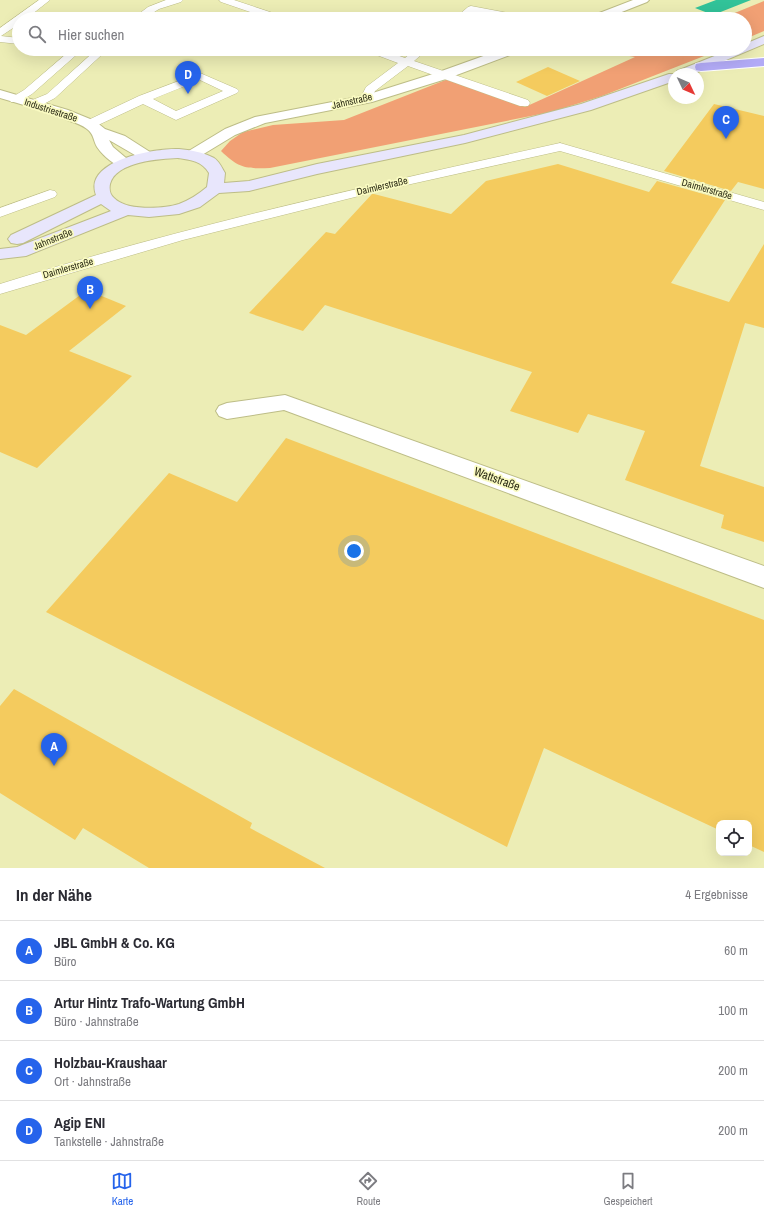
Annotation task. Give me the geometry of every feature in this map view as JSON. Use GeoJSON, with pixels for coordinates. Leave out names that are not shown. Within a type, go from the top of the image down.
{"type":"FeatureCollection","features":[{"type":"Feature","properties":{"kind":"highway"},"geometry":{"type":"LineString","coordinates":[[752,49],[764,52]]}},
{"type":"Feature","properties":{"kind":"highway"},"geometry":{"type":"LineString","coordinates":[[701,67],[764,62]]}},
{"type":"Feature","properties":{"kind":"street"},"geometry":{"type":"LineString","coordinates":[[611,12],[643,0]]}},
{"type":"Feature","properties":{"kind":"street"},"geometry":{"type":"LineString","coordinates":[[752,45],[764,40]]}},
{"type":"Feature","properties":{"kind":"street","name":"Jahnstraße"},"geometry":{"type":"LineString","coordinates":[[192,155],[212,141],[247,125],[270,118],[366,99],[446,75],[496,56]]}},
{"type":"Feature","properties":{"kind":"street"},"geometry":{"type":"LineString","coordinates":[[701,67],[727,56]]}},
{"type":"Feature","properties":{"kind":"street"},"geometry":{"type":"LineString","coordinates":[[215,188],[249,186],[292,174],[465,139],[586,106],[668,79]]}},
{"type":"Feature","properties":{"kind":"street","name":"Industriestraße"},"geometry":{"type":"LineString","coordinates":[[0,94],[63,113],[120,139],[146,155]]}},
{"type":"Feature","properties":{"kind":"street"},"geometry":{"type":"LineString","coordinates":[[95,128],[101,142],[109,152],[124,163]]}},
{"type":"Feature","properties":{"kind":"street"},"geometry":{"type":"LineString","coordinates":[[178,153],[192,155],[204,159],[213,165],[217,172],[218,180],[215,188],[200,200],[179,209],[143,213],[127,210],[113,205],[104,197],[101,188],[104,179],[112,170],[124,163],[146,155],[178,153]]}},
{"type":"Feature","properties":{"kind":"street"},"geometry":{"type":"LineString","coordinates":[[217,172],[292,174]]}},
{"type":"Feature","properties":{"kind":"street","name":"Jahnstraße"},"geometry":{"type":"LineString","coordinates":[[0,251],[16,239],[104,197]]}},
{"type":"Feature","properties":{"kind":"street","name":"Jahnstraße"},"geometry":{"type":"LineString","coordinates":[[0,254],[20,252],[127,210]]}},
{"type":"Feature","properties":{"kind":"street","name":"Wattstraße"},"geometry":{"type":"LineString","coordinates":[[227,411],[285,402],[764,577]]}},
{"type":"Feature","properties":{"kind":"lane"},"geometry":{"type":"LineString","coordinates":[[28,12],[45,0]]}},
{"type":"Feature","properties":{"kind":"lane"},"geometry":{"type":"LineString","coordinates":[[145,12],[178,0]]}},
{"type":"Feature","properties":{"kind":"lane"},"geometry":{"type":"LineString","coordinates":[[224,0],[260,12]]}},
{"type":"Feature","properties":{"kind":"lane"},"geometry":{"type":"LineString","coordinates":[[467,12],[471,8],[490,12]]}},
{"type":"Feature","properties":{"kind":"lane"},"geometry":{"type":"LineString","coordinates":[[0,32],[12,23]]}},
{"type":"Feature","properties":{"kind":"lane"},"geometry":{"type":"LineString","coordinates":[[0,39],[12,40]]}},
{"type":"Feature","properties":{"kind":"lane"},"geometry":{"type":"LineString","coordinates":[[15,99],[28,92],[70,56]]}},
{"type":"Feature","properties":{"kind":"lane"},"geometry":{"type":"LineString","coordinates":[[34,104],[51,96],[95,56]]}},
{"type":"Feature","properties":{"kind":"lane"},"geometry":{"type":"LineString","coordinates":[[390,56],[524,103]]}},
{"type":"Feature","properties":{"kind":"lane"},"geometry":{"type":"LineString","coordinates":[[366,99],[370,89],[415,56]]}},
{"type":"Feature","properties":{"kind":"lane"},"geometry":{"type":"LineString","coordinates":[[95,128],[143,99],[200,76],[233,91],[176,116],[143,99]]}},
{"type":"Feature","properties":{"kind":"lane","name":"Daimlerstraße"},"geometry":{"type":"LineString","coordinates":[[0,289],[47,274],[178,237],[375,188],[560,147],[764,206]]}},
{"type":"Feature","properties":{"kind":"lane"},"geometry":{"type":"LineString","coordinates":[[0,212],[50,194]]}},
{"type":"Feature","properties":{"kind":"shaded area"},"geometry":{"type":"Polygon","coordinates":[[[716,0],[751,0],[721,12],[705,12],[695,8],[716,0]]]}},
{"type":"Feature","properties":{"kind":"shaded area"},"geometry":{"type":"Polygon","coordinates":[[[764,1],[764,31],[752,36],[752,12],[737,12],[764,1]]]}},
{"type":"Feature","properties":{"kind":"shaded area"},"geometry":{"type":"Polygon","coordinates":[[[629,56],[704,56],[673,68],[668,68],[668,70],[602,96],[551,112],[270,168],[248,168],[233,161],[221,151],[230,141],[243,132],[273,125],[344,120],[448,79],[525,107],[635,57],[629,56]]]}},
{"type":"Feature","properties":{"kind":"building"},"geometry":{"type":"Polygon","coordinates":[[[548,67],[580,81],[547,96],[516,82],[548,67]]]}},
{"type":"Feature","properties":{"kind":"building"},"geometry":{"type":"Polygon","coordinates":[[[714,104],[764,116],[764,189],[738,182],[731,191],[664,171],[714,104]]]}},
{"type":"Feature","properties":{"kind":"building"},"geometry":{"type":"Polygon","coordinates":[[[558,164],[649,192],[657,181],[725,200],[671,283],[729,302],[764,244],[764,328],[745,323],[700,466],[764,487],[764,542],[721,528],[724,515],[625,480],[645,431],[588,414],[578,433],[510,411],[532,372],[325,305],[303,331],[249,313],[326,232],[335,234],[372,194],[451,214],[486,181],[558,164]]]}},
{"type":"Feature","properties":{"kind":"building"},"geometry":{"type":"Polygon","coordinates":[[[87,290],[126,306],[69,351],[132,376],[37,468],[0,452],[0,325],[26,335],[87,290]]]}},
{"type":"Feature","properties":{"kind":"building"},"geometry":{"type":"Polygon","coordinates":[[[286,438],[764,620],[764,852],[752,846],[752,820],[716,820],[716,829],[544,748],[507,847],[46,612],[169,473],[237,502],[286,438]]]}},
{"type":"Feature","properties":{"kind":"building"},"geometry":{"type":"Polygon","coordinates":[[[14,689],[252,823],[250,828],[325,868],[149,868],[83,828],[75,840],[0,793],[0,706],[14,689]]]}},
{"type":"Feature","properties":{"kind":"place","name":"Agip ENI"},"geometry":{"type":"Point","coordinates":[188,94]}},
{"type":"Feature","properties":{"kind":"place","name":"Holzbau-Kraushaar"},"geometry":{"type":"Point","coordinates":[726,139]}},
{"type":"Feature","properties":{"kind":"place","name":"Artur Hintz Trafo-Wartung GmbH"},"geometry":{"type":"Point","coordinates":[90,309]}},
{"type":"Feature","properties":{"kind":"place","name":"JBL GmbH & Co. KG"},"geometry":{"type":"Point","coordinates":[54,766]}}]}
